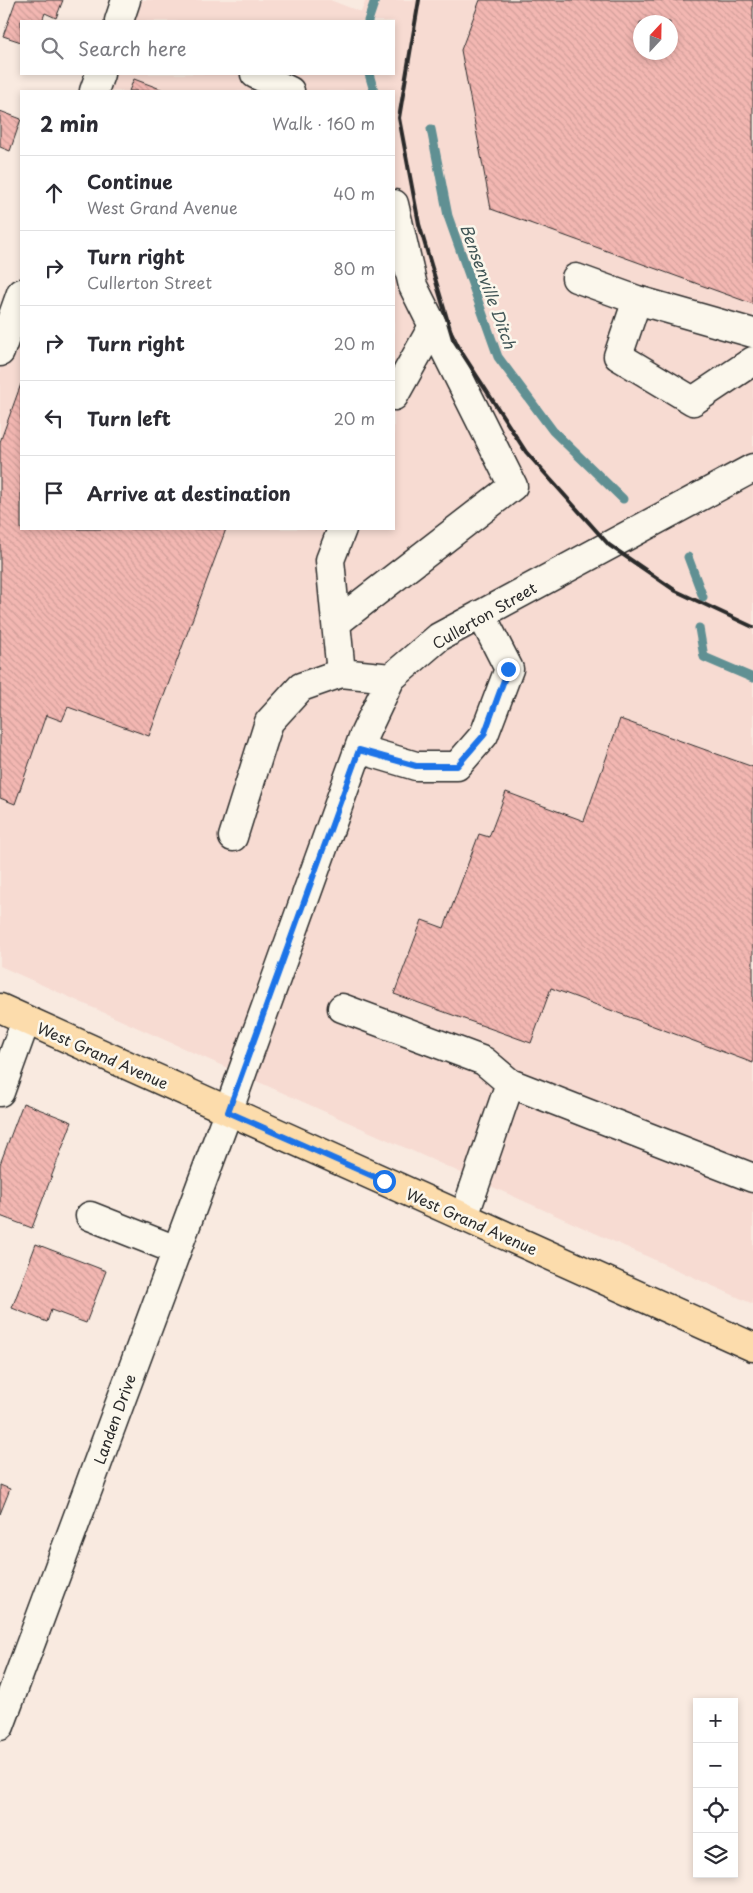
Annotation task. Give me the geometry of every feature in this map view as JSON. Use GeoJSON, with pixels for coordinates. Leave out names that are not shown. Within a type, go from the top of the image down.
{"type":"FeatureCollection","features":[{"type":"Feature","properties":{"kind":"main road","name":"West Grand Avenue"},"geometry":{"type":"LineString","coordinates":[[0,1008],[753,1347]]}},
{"type":"Feature","properties":{"kind":"street"},"geometry":{"type":"LineString","coordinates":[[119,20],[126,0]]}},
{"type":"Feature","properties":{"kind":"street"},"geometry":{"type":"LineString","coordinates":[[94,90],[100,75]]}},
{"type":"Feature","properties":{"kind":"street"},"geometry":{"type":"LineString","coordinates":[[257,75],[288,90]]}},
{"type":"Feature","properties":{"kind":"street"},"geometry":{"type":"LineString","coordinates":[[336,623],[513,486],[413,286],[395,208]]}},
{"type":"Feature","properties":{"kind":"street"},"geometry":{"type":"LineString","coordinates":[[576,278],[637,300],[753,333]]}},
{"type":"Feature","properties":{"kind":"street"},"geometry":{"type":"LineString","coordinates":[[0,352],[20,296]]}},
{"type":"Feature","properties":{"kind":"street"},"geometry":{"type":"LineString","coordinates":[[637,300],[618,356],[693,401],[753,361]]}},
{"type":"Feature","properties":{"kind":"street"},"geometry":{"type":"LineString","coordinates":[[395,394],[433,326]]}},
{"type":"Feature","properties":{"kind":"street","name":"Cullerton Street"},"geometry":{"type":"LineString","coordinates":[[228,1112],[359,750],[391,678],[439,637],[753,468]]}},
{"type":"Feature","properties":{"kind":"street"},"geometry":{"type":"LineString","coordinates":[[341,673],[330,560],[342,530]]}},
{"type":"Feature","properties":{"kind":"street"},"geometry":{"type":"LineString","coordinates":[[359,750],[416,766],[457,766],[484,735],[508,669],[481,614]]}},
{"type":"Feature","properties":{"kind":"street"},"geometry":{"type":"LineString","coordinates":[[233,836],[269,722],[301,688],[341,673],[391,678]]}},
{"type":"Feature","properties":{"kind":"street"},"geometry":{"type":"LineString","coordinates":[[342,1008],[484,1061],[510,1083],[753,1178]]}},
{"type":"Feature","properties":{"kind":"street"},"geometry":{"type":"LineString","coordinates":[[0,1092],[26,1020]]}},
{"type":"Feature","properties":{"kind":"street"},"geometry":{"type":"LineString","coordinates":[[464,1217],[510,1083]]}},
{"type":"Feature","properties":{"kind":"street","name":"Landen Drive"},"geometry":{"type":"LineString","coordinates":[[0,1726],[228,1112]]}},
{"type":"Feature","properties":{"kind":"street"},"geometry":{"type":"LineString","coordinates":[[90,1216],[176,1250]]}},
{"type":"Feature","properties":{"kind":"shaded area"},"geometry":{"type":"Polygon","coordinates":[[[119,0],[330,0],[361,12],[366,0],[753,0],[753,1304],[0,966],[0,339],[20,281],[20,530],[395,530],[395,90],[87,90],[93,75],[395,75],[395,20],[111,20],[119,0]]]}},
{"type":"Feature","properties":{"kind":"building"},"geometry":{"type":"Polygon","coordinates":[[[16,0],[63,0],[56,18],[45,13],[42,20],[20,20],[20,42],[3,36],[16,0]]]}},
{"type":"Feature","properties":{"kind":"building"},"geometry":{"type":"Polygon","coordinates":[[[480,0],[753,0],[753,304],[491,209],[461,50],[480,0]]]}},
{"type":"Feature","properties":{"kind":"building"},"geometry":{"type":"Polygon","coordinates":[[[134,79],[163,90],[129,90],[134,79]]]}},
{"type":"Feature","properties":{"kind":"building"},"geometry":{"type":"Polygon","coordinates":[[[0,111],[20,119],[20,122],[10,151],[0,147],[0,111]]]}},
{"type":"Feature","properties":{"kind":"building"},"geometry":{"type":"Polygon","coordinates":[[[20,387],[20,530],[226,530],[149,736],[68,707],[62,721],[46,715],[15,804],[0,798],[0,442],[20,387]]]}},
{"type":"Feature","properties":{"kind":"building"},"geometry":{"type":"Polygon","coordinates":[[[620,719],[753,767],[753,1063],[551,988],[531,1043],[394,994],[422,920],[444,928],[479,834],[489,837],[506,792],[584,821],[620,719]]]}},
{"type":"Feature","properties":{"kind":"building"},"geometry":{"type":"Polygon","coordinates":[[[23,1103],[72,1122],[32,1228],[0,1216],[0,1164],[23,1103]]]}},
{"type":"Feature","properties":{"kind":"building"},"geometry":{"type":"Polygon","coordinates":[[[36,1244],[106,1271],[86,1323],[51,1310],[47,1322],[12,1308],[36,1244]]]}},
{"type":"Feature","properties":{"kind":"building"},"geometry":{"type":"Polygon","coordinates":[[[0,1485],[10,1489],[0,1514],[0,1485]]]}},
{"type":"Feature","properties":{"kind":"waterway","name":"Bensenville Ditch"},"geometry":{"type":"LineString","coordinates":[[368,20],[375,0]]}},
{"type":"Feature","properties":{"kind":"waterway","name":"Bensenville Ditch"},"geometry":{"type":"LineString","coordinates":[[369,75],[374,90]]}},
{"type":"Feature","properties":{"kind":"waterway","name":"Bensenville Ditch"},"geometry":{"type":"LineString","coordinates":[[431,129],[448,216],[498,357],[553,431],[623,499]]}},
{"type":"Feature","properties":{"kind":"waterway","name":"Bensenville Ditch"},"geometry":{"type":"LineString","coordinates":[[688,557],[703,597]]}},
{"type":"Feature","properties":{"kind":"waterway","name":"Bensenville Ditch"},"geometry":{"type":"LineString","coordinates":[[699,628],[704,657],[753,678]]}},
{"type":"Feature","properties":{"kind":"railway"},"geometry":{"type":"LineString","coordinates":[[419,0],[399,118],[419,224],[453,339],[526,452],[609,545],[676,591],[753,627]]}},
{"type":"Feature","properties":{"kind":"route"},"geometry":{"type":"LineString","coordinates":[[384,1181],[228,1112],[359,750],[416,766],[457,766],[484,735],[508,669]]}}]}
